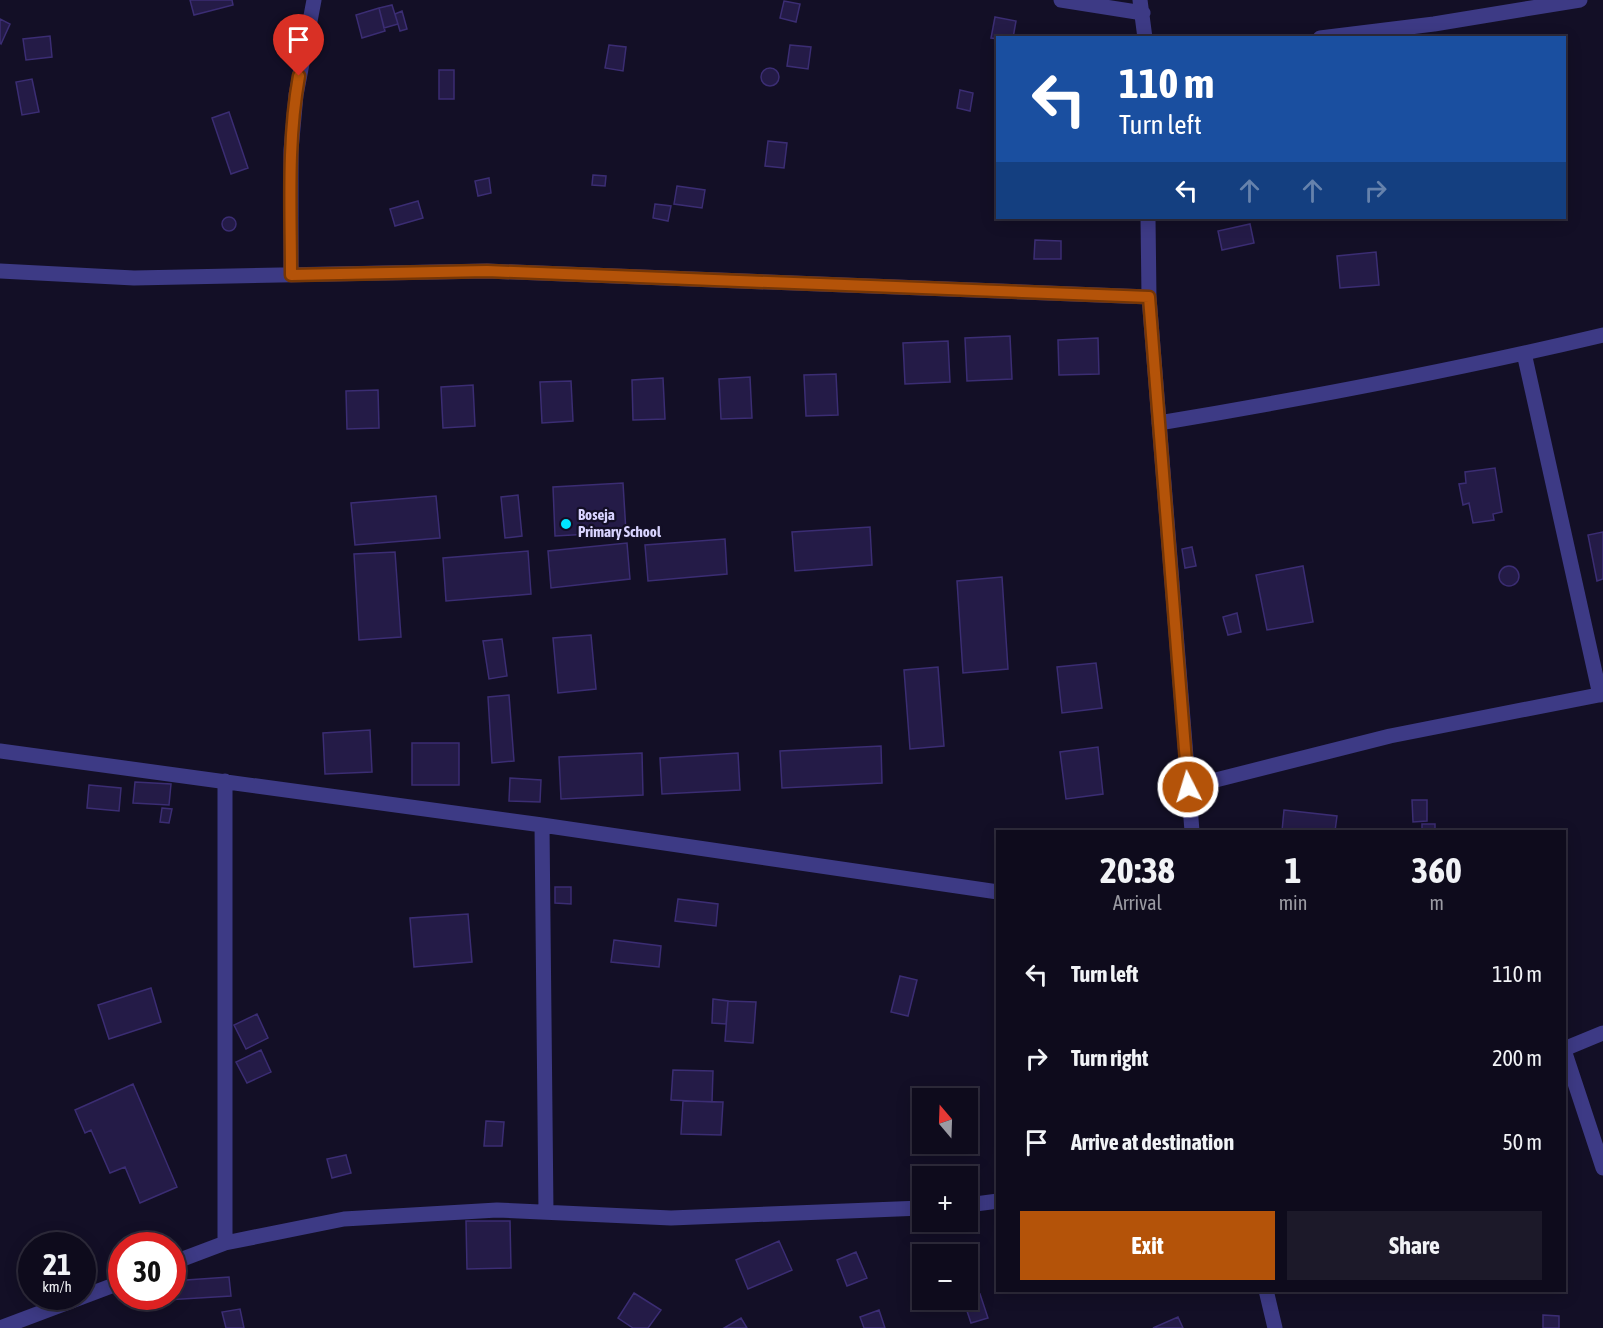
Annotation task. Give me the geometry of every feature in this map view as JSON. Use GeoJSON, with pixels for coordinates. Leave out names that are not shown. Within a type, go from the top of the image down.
{"type":"FeatureCollection","features":[{"type":"Feature","properties":{"kind":"street"},"geometry":{"type":"LineString","coordinates":[[291,275],[291,150],[296,95],[314,0]]}},
{"type":"Feature","properties":{"kind":"street"},"geometry":{"type":"LineString","coordinates":[[1061,0],[1142,7],[1145,36]]}},
{"type":"Feature","properties":{"kind":"street"},"geometry":{"type":"LineString","coordinates":[[1336,36],[1434,24],[1488,8],[1580,0]]}},
{"type":"Feature","properties":{"kind":"street"},"geometry":{"type":"LineString","coordinates":[[1148,219],[1149,297],[1191,830]]}},
{"type":"Feature","properties":{"kind":"street"},"geometry":{"type":"LineString","coordinates":[[0,270],[134,278],[487,271],[1149,297]]}},
{"type":"Feature","properties":{"kind":"street"},"geometry":{"type":"LineString","coordinates":[[1159,423],[1353,389],[1524,354],[1603,335]]}},
{"type":"Feature","properties":{"kind":"street"},"geometry":{"type":"LineString","coordinates":[[1188,787],[1390,736],[1601,694],[1524,354]]}},
{"type":"Feature","properties":{"kind":"street"},"geometry":{"type":"LineString","coordinates":[[0,751],[542,825],[996,892]]}},
{"type":"Feature","properties":{"kind":"street"},"geometry":{"type":"LineString","coordinates":[[225,781],[225,1243]]}},
{"type":"Feature","properties":{"kind":"street"},"geometry":{"type":"LineString","coordinates":[[542,825],[546,1212]]}},
{"type":"Feature","properties":{"kind":"street"},"geometry":{"type":"LineString","coordinates":[[1566,1049],[1603,1033]]}},
{"type":"Feature","properties":{"kind":"street"},"geometry":{"type":"LineString","coordinates":[[1566,1056],[1603,1168]]}},
{"type":"Feature","properties":{"kind":"street"},"geometry":{"type":"LineString","coordinates":[[978,1204],[996,1201]]}},
{"type":"Feature","properties":{"kind":"street"},"geometry":{"type":"LineString","coordinates":[[186,1258],[225,1243],[344,1219],[497,1210],[672,1218],[912,1208]]}},
{"type":"Feature","properties":{"kind":"street"},"geometry":{"type":"LineString","coordinates":[[0,1328],[108,1287]]}},
{"type":"Feature","properties":{"kind":"street"},"geometry":{"type":"LineString","coordinates":[[1266,1292],[1275,1328]]}},
{"type":"Feature","properties":{"kind":"building"},"geometry":{"type":"Polygon","coordinates":[[[190,0],[232,0],[233,5],[194,15],[190,0]]]}},
{"type":"Feature","properties":{"kind":"building"},"geometry":{"type":"Polygon","coordinates":[[[784,1],[800,4],[796,22],[780,18],[784,1]]]}},
{"type":"Feature","properties":{"kind":"building"},"geometry":{"type":"Polygon","coordinates":[[[392,5],[398,24],[384,28],[379,8],[392,5]]]}},
{"type":"Feature","properties":{"kind":"building"},"geometry":{"type":"Polygon","coordinates":[[[379,8],[385,31],[362,38],[356,15],[379,8]]]}},
{"type":"Feature","properties":{"kind":"building"},"geometry":{"type":"Polygon","coordinates":[[[402,11],[407,29],[400,31],[395,14],[402,11]]]}},
{"type":"Feature","properties":{"kind":"building"},"geometry":{"type":"Polygon","coordinates":[[[995,17],[1016,21],[1013,36],[991,38],[995,17]]]}},
{"type":"Feature","properties":{"kind":"building"},"geometry":{"type":"Polygon","coordinates":[[[0,19],[10,24],[1,44],[0,43],[0,19]]]}},
{"type":"Feature","properties":{"kind":"building"},"geometry":{"type":"Polygon","coordinates":[[[50,36],[52,57],[26,60],[23,39],[50,36]]]}},
{"type":"Feature","properties":{"kind":"building"},"geometry":{"type":"Polygon","coordinates":[[[609,45],[626,47],[623,71],[605,68],[609,45]]]}},
{"type":"Feature","properties":{"kind":"building"},"geometry":{"type":"Polygon","coordinates":[[[790,45],[811,47],[808,69],[787,66],[790,45]]]}},
{"type":"Feature","properties":{"kind":"building"},"geometry":{"type":"Polygon","coordinates":[[[770,68],[776,71],[779,77],[776,83],[770,86],[764,83],[761,77],[764,71],[770,68]]]}},
{"type":"Feature","properties":{"kind":"building"},"geometry":{"type":"Polygon","coordinates":[[[439,70],[454,70],[454,99],[439,99],[439,70]]]}},
{"type":"Feature","properties":{"kind":"building"},"geometry":{"type":"Polygon","coordinates":[[[32,79],[39,112],[22,115],[16,82],[32,79]]]}},
{"type":"Feature","properties":{"kind":"building"},"geometry":{"type":"Polygon","coordinates":[[[960,90],[973,93],[970,111],[957,108],[960,90]]]}},
{"type":"Feature","properties":{"kind":"building"},"geometry":{"type":"Polygon","coordinates":[[[229,112],[248,168],[231,174],[212,118],[229,112]]]}},
{"type":"Feature","properties":{"kind":"building"},"geometry":{"type":"Polygon","coordinates":[[[768,141],[787,143],[784,168],[765,166],[768,141]]]}},
{"type":"Feature","properties":{"kind":"building"},"geometry":{"type":"Polygon","coordinates":[[[593,175],[606,176],[605,186],[592,185],[593,175]]]}},
{"type":"Feature","properties":{"kind":"building"},"geometry":{"type":"Polygon","coordinates":[[[489,178],[491,193],[478,196],[475,181],[489,178]]]}},
{"type":"Feature","properties":{"kind":"building"},"geometry":{"type":"Polygon","coordinates":[[[677,186],[705,190],[702,208],[674,204],[677,186]]]}},
{"type":"Feature","properties":{"kind":"building"},"geometry":{"type":"Polygon","coordinates":[[[418,201],[423,218],[395,226],[390,209],[418,201]]]}},
{"type":"Feature","properties":{"kind":"building"},"geometry":{"type":"Polygon","coordinates":[[[655,204],[671,206],[668,221],[653,218],[655,204]]]}},
{"type":"Feature","properties":{"kind":"building"},"geometry":{"type":"Polygon","coordinates":[[[226,217],[232,217],[236,224],[232,231],[226,231],[222,227],[222,221],[226,217]]]}},
{"type":"Feature","properties":{"kind":"building"},"geometry":{"type":"Polygon","coordinates":[[[1250,224],[1254,243],[1222,250],[1218,231],[1250,224]]]}},
{"type":"Feature","properties":{"kind":"building"},"geometry":{"type":"Polygon","coordinates":[[[1035,240],[1061,241],[1061,259],[1034,259],[1035,240]]]}},
{"type":"Feature","properties":{"kind":"building"},"geometry":{"type":"Polygon","coordinates":[[[1376,252],[1379,285],[1340,288],[1337,256],[1376,252]]]}},
{"type":"Feature","properties":{"kind":"building"},"geometry":{"type":"Polygon","coordinates":[[[1010,336],[1012,379],[967,381],[965,338],[1010,336]]]}},
{"type":"Feature","properties":{"kind":"building"},"geometry":{"type":"Polygon","coordinates":[[[1098,338],[1099,374],[1059,375],[1058,340],[1098,338]]]}},
{"type":"Feature","properties":{"kind":"building"},"geometry":{"type":"Polygon","coordinates":[[[948,341],[950,382],[905,384],[903,343],[948,341]]]}},
{"type":"Feature","properties":{"kind":"building"},"geometry":{"type":"Polygon","coordinates":[[[836,374],[838,415],[806,416],[804,375],[836,374]]]}},
{"type":"Feature","properties":{"kind":"building"},"geometry":{"type":"Polygon","coordinates":[[[750,377],[752,418],[721,419],[719,379],[750,377]]]}},
{"type":"Feature","properties":{"kind":"building"},"geometry":{"type":"Polygon","coordinates":[[[663,378],[665,419],[633,420],[632,380],[663,378]]]}},
{"type":"Feature","properties":{"kind":"building"},"geometry":{"type":"Polygon","coordinates":[[[571,381],[573,421],[542,423],[540,382],[571,381]]]}},
{"type":"Feature","properties":{"kind":"building"},"geometry":{"type":"Polygon","coordinates":[[[473,385],[475,426],[443,428],[441,387],[473,385]]]}},
{"type":"Feature","properties":{"kind":"building"},"geometry":{"type":"Polygon","coordinates":[[[378,390],[379,428],[347,429],[346,391],[378,390]]]}},
{"type":"Feature","properties":{"kind":"building"},"geometry":{"type":"Polygon","coordinates":[[[1495,468],[1502,512],[1493,514],[1494,520],[1473,523],[1469,503],[1463,505],[1459,484],[1466,483],[1465,472],[1495,468]]]}},
{"type":"Feature","properties":{"kind":"building"},"geometry":{"type":"Polygon","coordinates":[[[623,483],[626,532],[555,536],[553,487],[623,483]]]}},
{"type":"Feature","properties":{"kind":"building"},"geometry":{"type":"Polygon","coordinates":[[[518,495],[522,536],[505,538],[501,497],[518,495]]]}},
{"type":"Feature","properties":{"kind":"building"},"geometry":{"type":"Polygon","coordinates":[[[436,496],[440,538],[355,545],[351,503],[436,496]]]}},
{"type":"Feature","properties":{"kind":"building"},"geometry":{"type":"Polygon","coordinates":[[[870,527],[872,565],[795,571],[792,532],[870,527]]]}},
{"type":"Feature","properties":{"kind":"building"},"geometry":{"type":"Polygon","coordinates":[[[1603,532],[1603,579],[1597,581],[1588,535],[1603,532]]]}},
{"type":"Feature","properties":{"kind":"building"},"geometry":{"type":"Polygon","coordinates":[[[725,539],[727,574],[648,581],[645,545],[725,539]]]}},
{"type":"Feature","properties":{"kind":"building"},"geometry":{"type":"Polygon","coordinates":[[[627,543],[630,579],[551,588],[548,551],[627,543]]]}},
{"type":"Feature","properties":{"kind":"building"},"geometry":{"type":"Polygon","coordinates":[[[1192,547],[1196,566],[1185,568],[1182,549],[1192,547]]]}},
{"type":"Feature","properties":{"kind":"building"},"geometry":{"type":"Polygon","coordinates":[[[528,551],[531,594],[446,601],[443,558],[528,551]]]}},
{"type":"Feature","properties":{"kind":"building"},"geometry":{"type":"Polygon","coordinates":[[[395,552],[401,637],[359,640],[354,554],[395,552]]]}},
{"type":"Feature","properties":{"kind":"building"},"geometry":{"type":"Polygon","coordinates":[[[1303,566],[1313,622],[1267,630],[1256,575],[1303,566]]]}},
{"type":"Feature","properties":{"kind":"building"},"geometry":{"type":"Polygon","coordinates":[[[1509,566],[1516,569],[1519,576],[1516,583],[1509,586],[1502,583],[1499,576],[1502,569],[1509,566]]]}},
{"type":"Feature","properties":{"kind":"building"},"geometry":{"type":"Polygon","coordinates":[[[1002,577],[1008,669],[963,673],[957,581],[1002,577]]]}},
{"type":"Feature","properties":{"kind":"building"},"geometry":{"type":"Polygon","coordinates":[[[1237,613],[1241,632],[1228,635],[1223,617],[1237,613]]]}},
{"type":"Feature","properties":{"kind":"building"},"geometry":{"type":"Polygon","coordinates":[[[591,635],[596,689],[558,693],[553,638],[591,635]]]}},
{"type":"Feature","properties":{"kind":"building"},"geometry":{"type":"Polygon","coordinates":[[[502,639],[507,676],[489,679],[483,641],[502,639]]]}},
{"type":"Feature","properties":{"kind":"building"},"geometry":{"type":"Polygon","coordinates":[[[1096,663],[1102,708],[1062,713],[1057,667],[1096,663]]]}},
{"type":"Feature","properties":{"kind":"building"},"geometry":{"type":"Polygon","coordinates":[[[938,667],[944,746],[910,749],[904,670],[938,667]]]}},
{"type":"Feature","properties":{"kind":"building"},"geometry":{"type":"Polygon","coordinates":[[[509,695],[514,761],[492,763],[488,697],[509,695]]]}},
{"type":"Feature","properties":{"kind":"building"},"geometry":{"type":"Polygon","coordinates":[[[370,730],[372,772],[325,774],[323,733],[370,730]]]}},
{"type":"Feature","properties":{"kind":"building"},"geometry":{"type":"Polygon","coordinates":[[[412,743],[459,743],[459,785],[412,785],[412,743]]]}},
{"type":"Feature","properties":{"kind":"building"},"geometry":{"type":"Polygon","coordinates":[[[881,746],[882,783],[782,788],[780,751],[881,746]]]}},
{"type":"Feature","properties":{"kind":"building"},"geometry":{"type":"Polygon","coordinates":[[[1098,747],[1103,794],[1066,799],[1060,752],[1098,747]]]}},
{"type":"Feature","properties":{"kind":"building"},"geometry":{"type":"Polygon","coordinates":[[[642,753],[643,795],[561,799],[559,757],[642,753]]]}},
{"type":"Feature","properties":{"kind":"building"},"geometry":{"type":"Polygon","coordinates":[[[738,753],[740,790],[662,794],[660,758],[738,753]]]}},
{"type":"Feature","properties":{"kind":"building"},"geometry":{"type":"Polygon","coordinates":[[[510,778],[541,780],[540,802],[509,801],[510,778]]]}},
{"type":"Feature","properties":{"kind":"building"},"geometry":{"type":"Polygon","coordinates":[[[135,782],[171,784],[169,805],[133,803],[135,782]]]}},
{"type":"Feature","properties":{"kind":"building"},"geometry":{"type":"Polygon","coordinates":[[[89,785],[121,788],[119,811],[87,808],[89,785]]]}},
{"type":"Feature","properties":{"kind":"building"},"geometry":{"type":"Polygon","coordinates":[[[1412,800],[1427,800],[1427,821],[1413,822],[1412,800]]]}},
{"type":"Feature","properties":{"kind":"building"},"geometry":{"type":"Polygon","coordinates":[[[162,808],[172,809],[169,823],[160,822],[162,808]]]}},
{"type":"Feature","properties":{"kind":"building"},"geometry":{"type":"Polygon","coordinates":[[[1284,810],[1337,816],[1335,830],[1282,830],[1284,810]]]}},
{"type":"Feature","properties":{"kind":"building"},"geometry":{"type":"Polygon","coordinates":[[[1422,824],[1435,824],[1435,830],[1422,830],[1422,824]]]}},
{"type":"Feature","properties":{"kind":"building"},"geometry":{"type":"Polygon","coordinates":[[[555,887],[571,887],[571,904],[555,903],[555,887]]]}},
{"type":"Feature","properties":{"kind":"building"},"geometry":{"type":"Polygon","coordinates":[[[678,899],[718,904],[716,926],[675,921],[678,899]]]}},
{"type":"Feature","properties":{"kind":"building"},"geometry":{"type":"Polygon","coordinates":[[[468,914],[472,962],[414,967],[410,918],[468,914]]]}},
{"type":"Feature","properties":{"kind":"building"},"geometry":{"type":"Polygon","coordinates":[[[614,940],[661,946],[659,967],[611,962],[614,940]]]}},
{"type":"Feature","properties":{"kind":"building"},"geometry":{"type":"Polygon","coordinates":[[[900,976],[917,980],[908,1016],[891,1012],[900,976]]]}},
{"type":"Feature","properties":{"kind":"building"},"geometry":{"type":"Polygon","coordinates":[[[151,988],[161,1022],[109,1039],[98,1005],[151,988]]]}},
{"type":"Feature","properties":{"kind":"building"},"geometry":{"type":"Polygon","coordinates":[[[713,999],[728,1001],[726,1024],[712,1023],[713,999]]]}},
{"type":"Feature","properties":{"kind":"building"},"geometry":{"type":"Polygon","coordinates":[[[728,1001],[756,1002],[753,1043],[725,1041],[728,1001]]]}},
{"type":"Feature","properties":{"kind":"building"},"geometry":{"type":"Polygon","coordinates":[[[257,1014],[268,1038],[246,1049],[234,1025],[257,1014]]]}},
{"type":"Feature","properties":{"kind":"building"},"geometry":{"type":"Polygon","coordinates":[[[261,1050],[271,1072],[247,1083],[236,1062],[261,1050]]]}},
{"type":"Feature","properties":{"kind":"building"},"geometry":{"type":"Polygon","coordinates":[[[673,1070],[713,1071],[712,1102],[671,1100],[673,1070]]]}},
{"type":"Feature","properties":{"kind":"building"},"geometry":{"type":"Polygon","coordinates":[[[133,1084],[177,1187],[140,1203],[125,1167],[110,1173],[91,1130],[85,1133],[75,1110],[133,1084]]]}},
{"type":"Feature","properties":{"kind":"building"},"geometry":{"type":"Polygon","coordinates":[[[683,1101],[723,1102],[721,1135],[681,1134],[683,1101]]]}},
{"type":"Feature","properties":{"kind":"building"},"geometry":{"type":"Polygon","coordinates":[[[486,1121],[504,1122],[502,1146],[484,1146],[486,1121]]]}},
{"type":"Feature","properties":{"kind":"building"},"geometry":{"type":"Polygon","coordinates":[[[346,1155],[351,1173],[332,1178],[327,1159],[346,1155]]]}},
{"type":"Feature","properties":{"kind":"building"},"geometry":{"type":"Polygon","coordinates":[[[466,1221],[510,1221],[511,1268],[467,1269],[466,1221]]]}},
{"type":"Feature","properties":{"kind":"building"},"geometry":{"type":"Polygon","coordinates":[[[779,1241],[792,1270],[748,1289],[736,1260],[779,1241]]]}},
{"type":"Feature","properties":{"kind":"building"},"geometry":{"type":"Polygon","coordinates":[[[856,1252],[867,1278],[847,1286],[837,1260],[856,1252]]]}},
{"type":"Feature","properties":{"kind":"building"},"geometry":{"type":"Polygon","coordinates":[[[229,1277],[231,1296],[186,1299],[186,1280],[229,1277]]]}},
{"type":"Feature","properties":{"kind":"building"},"geometry":{"type":"Polygon","coordinates":[[[634,1293],[661,1310],[648,1328],[633,1328],[618,1318],[634,1293]]]}},
{"type":"Feature","properties":{"kind":"building"},"geometry":{"type":"Polygon","coordinates":[[[980,1294],[988,1318],[971,1323],[967,1310],[978,1310],[978,1295],[980,1294]]]}},
{"type":"Feature","properties":{"kind":"building"},"geometry":{"type":"Polygon","coordinates":[[[240,1309],[244,1328],[226,1328],[222,1312],[240,1309]]]}},
{"type":"Feature","properties":{"kind":"building"},"geometry":{"type":"Polygon","coordinates":[[[879,1310],[885,1328],[864,1328],[860,1317],[879,1310]]]}},
{"type":"Feature","properties":{"kind":"building"},"geometry":{"type":"Polygon","coordinates":[[[1543,1315],[1559,1316],[1559,1328],[1543,1328],[1543,1315]]]}},
{"type":"Feature","properties":{"kind":"building"},"geometry":{"type":"Polygon","coordinates":[[[1178,1317],[1183,1328],[1153,1328],[1178,1317]]]}},
{"type":"Feature","properties":{"kind":"building"},"geometry":{"type":"Polygon","coordinates":[[[741,1318],[747,1328],[724,1328],[741,1318]]]}},
{"type":"Feature","properties":{"kind":"place","name":"Boseja Primary School"},"geometry":{"type":"Point","coordinates":[566,524]}},
{"type":"Feature","properties":{"kind":"route"},"geometry":{"type":"LineString","coordinates":[[299,76],[291,150],[291,275],[487,271],[1149,297],[1188,787]]}}]}
